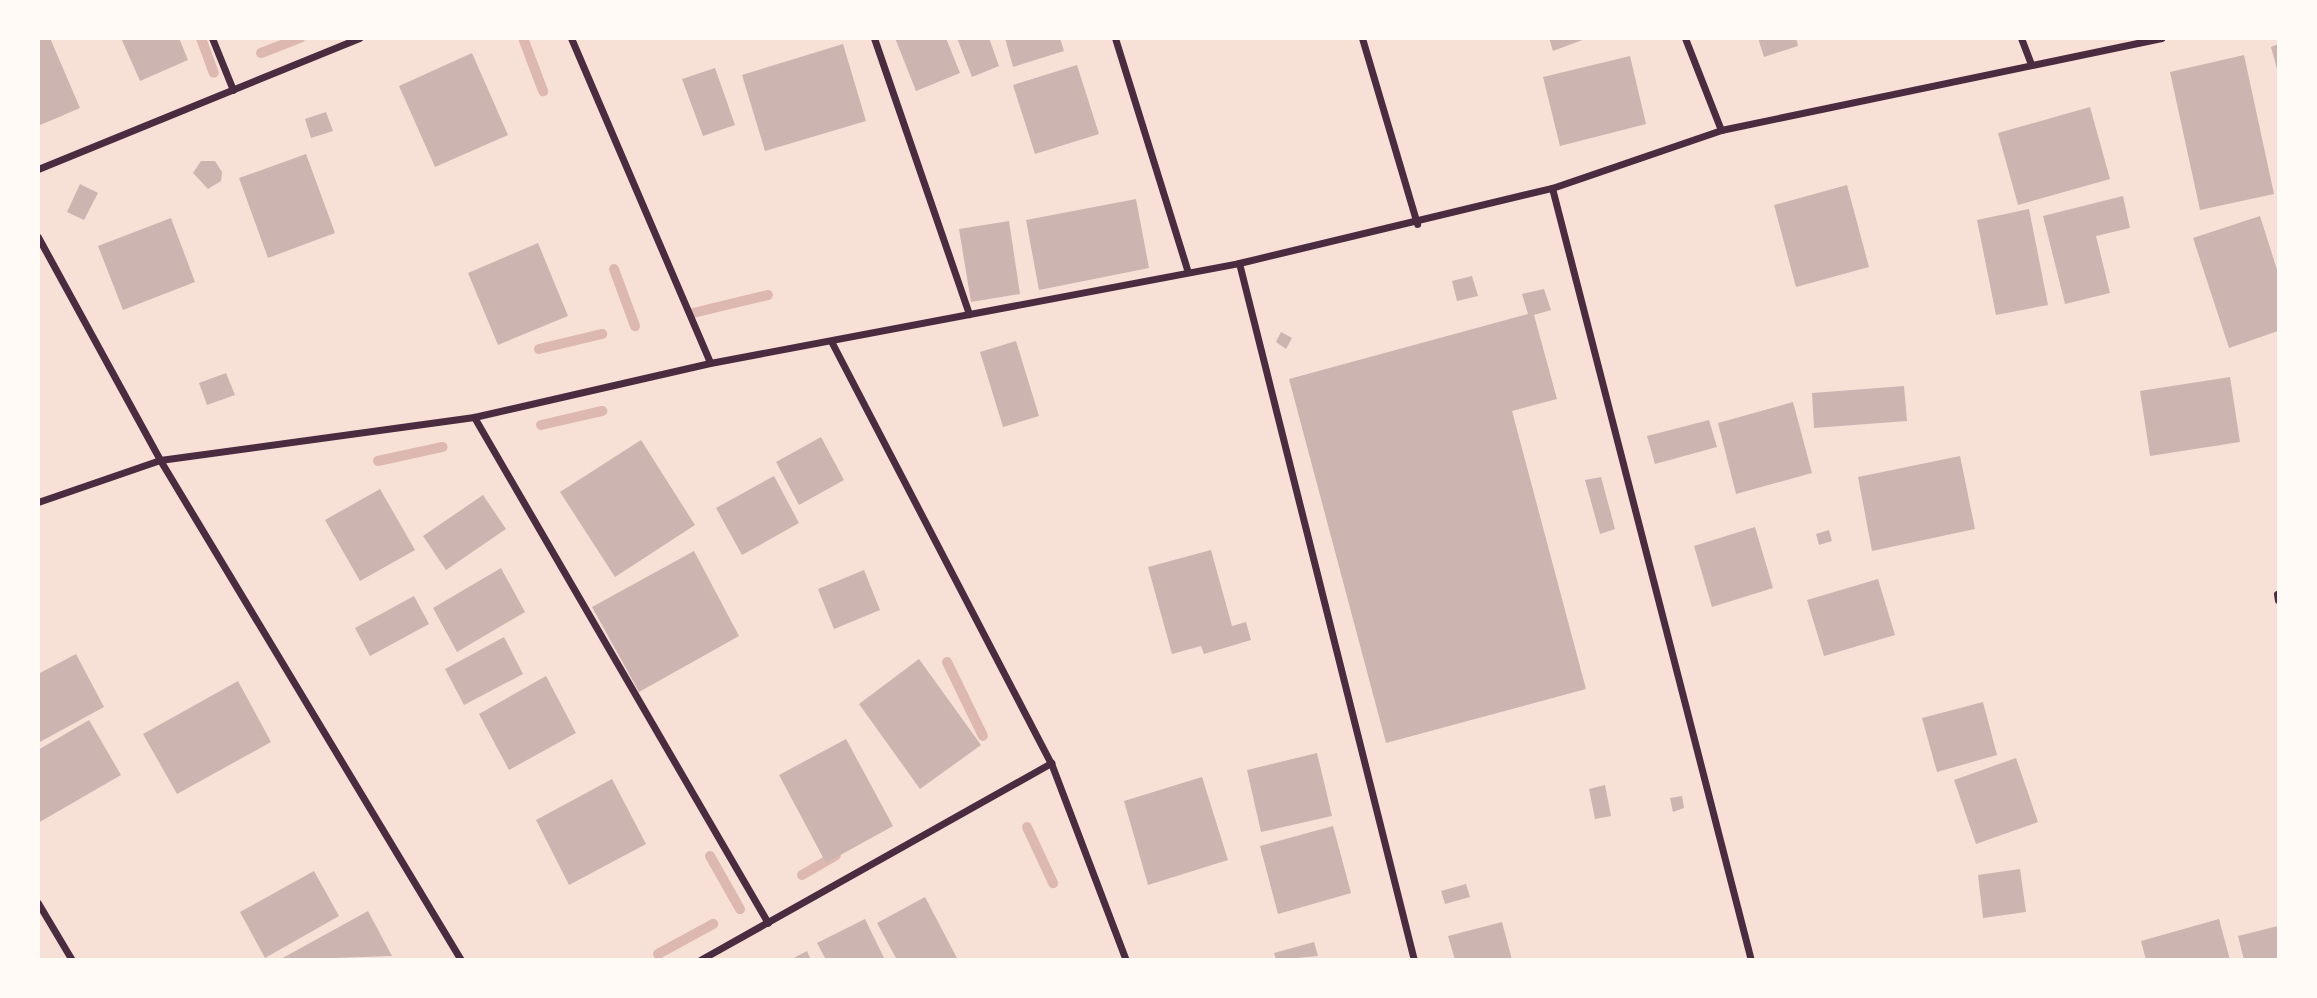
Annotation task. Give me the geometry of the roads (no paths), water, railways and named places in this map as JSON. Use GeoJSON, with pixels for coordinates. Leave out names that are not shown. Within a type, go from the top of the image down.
{"type":"FeatureCollection","features":[{"type":"Feature","properties":{"kind":"street"},"geometry":{"type":"LineString","coordinates":[[212,38],[233,90]]}},
{"type":"Feature","properties":{"kind":"street"},"geometry":{"type":"LineString","coordinates":[[38,169],[359,38]]}},
{"type":"Feature","properties":{"kind":"street"},"geometry":{"type":"LineString","coordinates":[[571,38],[710,363]]}},
{"type":"Feature","properties":{"kind":"street"},"geometry":{"type":"LineString","coordinates":[[874,38],[969,314]]}},
{"type":"Feature","properties":{"kind":"street"},"geometry":{"type":"LineString","coordinates":[[1115,38],[1188,272]]}},
{"type":"Feature","properties":{"kind":"street"},"geometry":{"type":"LineString","coordinates":[[1362,38],[1417,224]]}},
{"type":"Feature","properties":{"kind":"street"},"geometry":{"type":"LineString","coordinates":[[1685,38],[1721,130]]}},
{"type":"Feature","properties":{"kind":"street"},"geometry":{"type":"LineString","coordinates":[[2021,38],[2031,64]]}},
{"type":"Feature","properties":{"kind":"street"},"geometry":{"type":"LineString","coordinates":[[38,502],[160,460],[474,418],[710,363],[1239,263],[1417,224],[1552,188],[1721,130],[2162,38]]}},
{"type":"Feature","properties":{"kind":"street"},"geometry":{"type":"LineString","coordinates":[[1552,188],[1751,960]]}},
{"type":"Feature","properties":{"kind":"street"},"geometry":{"type":"LineString","coordinates":[[38,237],[160,460],[461,960]]}},
{"type":"Feature","properties":{"kind":"street"},"geometry":{"type":"LineString","coordinates":[[1239,263],[1414,960]]}},
{"type":"Feature","properties":{"kind":"street"},"geometry":{"type":"LineString","coordinates":[[831,341],[1051,762],[1126,960]]}},
{"type":"Feature","properties":{"kind":"street"},"geometry":{"type":"LineString","coordinates":[[474,418],[768,923]]}},
{"type":"Feature","properties":{"kind":"street"},"geometry":{"type":"LineString","coordinates":[[700,960],[1051,762]]}},
{"type":"Feature","properties":{"kind":"street"},"geometry":{"type":"LineString","coordinates":[[38,903],[72,960]]}},
{"type":"Feature","properties":{"kind":"waterway"},"geometry":{"type":"LineString","coordinates":[[201,38],[214,73]]}},
{"type":"Feature","properties":{"kind":"waterway"},"geometry":{"type":"LineString","coordinates":[[261,53],[300,38]]}},
{"type":"Feature","properties":{"kind":"waterway"},"geometry":{"type":"LineString","coordinates":[[523,38],[543,91]]}},
{"type":"Feature","properties":{"kind":"waterway"},"geometry":{"type":"LineString","coordinates":[[614,269],[635,326]]}},
{"type":"Feature","properties":{"kind":"waterway"},"geometry":{"type":"LineString","coordinates":[[693,313],[768,295]]}},
{"type":"Feature","properties":{"kind":"waterway"},"geometry":{"type":"LineString","coordinates":[[539,349],[602,334]]}},
{"type":"Feature","properties":{"kind":"waterway"},"geometry":{"type":"LineString","coordinates":[[541,425],[602,411]]}},
{"type":"Feature","properties":{"kind":"waterway"},"geometry":{"type":"LineString","coordinates":[[378,461],[442,447]]}},
{"type":"Feature","properties":{"kind":"waterway"},"geometry":{"type":"LineString","coordinates":[[947,662],[983,736]]}},
{"type":"Feature","properties":{"kind":"waterway"},"geometry":{"type":"LineString","coordinates":[[1027,827],[1053,883]]}},
{"type":"Feature","properties":{"kind":"waterway"},"geometry":{"type":"LineString","coordinates":[[802,875],[836,855]]}},
{"type":"Feature","properties":{"kind":"waterway"},"geometry":{"type":"LineString","coordinates":[[710,856],[740,909]]}},
{"type":"Feature","properties":{"kind":"waterway"},"geometry":{"type":"LineString","coordinates":[[658,954],[713,924]]}}]}
